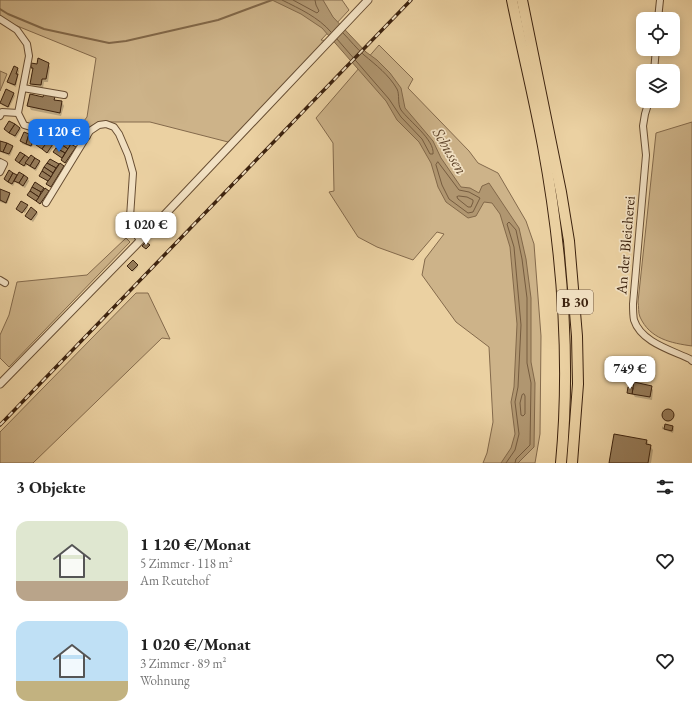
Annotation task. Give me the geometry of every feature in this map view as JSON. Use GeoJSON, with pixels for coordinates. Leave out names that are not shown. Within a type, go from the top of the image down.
{"type":"FeatureCollection","features":[{"type":"Feature","properties":{"kind":"highway","name":"B 30"},"geometry":{"type":"LineString","coordinates":[[512,0],[543,145],[562,285],[566,385],[561,463]]}},
{"type":"Feature","properties":{"kind":"highway","name":"B 30"},"geometry":{"type":"LineString","coordinates":[[522,0],[569,241],[575,299],[578,360],[578,384],[572,463]]}},
{"type":"Feature","properties":{"kind":"street"},"geometry":{"type":"LineString","coordinates":[[0,384],[140,240],[368,0]]}},
{"type":"Feature","properties":{"kind":"street"},"geometry":{"type":"LineString","coordinates":[[659,12],[660,0]]}},
{"type":"Feature","properties":{"kind":"street"},"geometry":{"type":"LineString","coordinates":[[0,19],[17,30],[26,44],[29,56],[18,113],[24,125],[43,131],[87,136]]}},
{"type":"Feature","properties":{"kind":"street"},"geometry":{"type":"LineString","coordinates":[[24,88],[64,95]]}},
{"type":"Feature","properties":{"kind":"street","name":"An der Bleicherei"},"geometry":{"type":"LineString","coordinates":[[647,108],[643,126],[646,155],[632,304],[634,320],[648,339],[692,361]]}},
{"type":"Feature","properties":{"kind":"street"},"geometry":{"type":"LineString","coordinates":[[0,116],[2,112],[18,113]]}},
{"type":"Feature","properties":{"kind":"street"},"geometry":{"type":"LineString","coordinates":[[46,204],[90,131],[106,124],[114,127],[119,134],[128,155],[133,173],[130,217],[135,233],[140,240]]}},
{"type":"Feature","properties":{"kind":"street"},"geometry":{"type":"LineString","coordinates":[[0,162],[4,164],[0,172]]}},
{"type":"Feature","properties":{"kind":"shaded area"},"geometry":{"type":"Polygon","coordinates":[[[0,0],[342,0],[349,10],[321,40],[329,41],[232,143],[150,122],[98,122],[86,129],[80,126],[87,117],[96,58],[0,19],[0,0]]]}},
{"type":"Feature","properties":{"kind":"shaded area"},"geometry":{"type":"Polygon","coordinates":[[[379,45],[413,79],[408,88],[469,151],[478,163],[498,173],[526,221],[534,244],[541,336],[540,434],[535,463],[483,463],[487,453],[493,422],[489,347],[456,322],[422,275],[425,259],[444,234],[437,232],[413,260],[377,247],[358,237],[329,192],[334,191],[333,143],[316,118],[379,45]]]}},
{"type":"Feature","properties":{"kind":"shaded area"},"geometry":{"type":"Polygon","coordinates":[[[0,71],[7,74],[0,91],[0,71]]]}},
{"type":"Feature","properties":{"kind":"shaded area"},"geometry":{"type":"Polygon","coordinates":[[[692,122],[692,346],[662,339],[655,335],[644,324],[640,317],[638,302],[656,133],[692,122]]]}},
{"type":"Feature","properties":{"kind":"shaded area"},"geometry":{"type":"Polygon","coordinates":[[[126,238],[130,242],[9,367],[0,358],[0,335],[9,315],[17,282],[87,275],[126,238]]]}},
{"type":"Feature","properties":{"kind":"shaded area"},"geometry":{"type":"Polygon","coordinates":[[[136,293],[148,293],[170,339],[162,338],[33,463],[0,463],[0,432],[136,293]]]}},
{"type":"Feature","properties":{"kind":"water"},"geometry":{"type":"Polygon","coordinates":[[[272,0],[323,0],[333,17],[366,52],[377,60],[390,73],[401,88],[405,108],[433,141],[441,158],[461,187],[470,188],[479,193],[482,186],[489,183],[519,228],[526,259],[531,298],[531,362],[535,383],[534,447],[518,463],[501,463],[511,448],[515,434],[511,402],[514,387],[517,324],[510,247],[500,214],[492,203],[484,202],[476,216],[468,218],[446,202],[438,187],[431,163],[419,142],[397,120],[386,101],[322,28],[301,14],[272,0]]]}},
{"type":"Feature","properties":{"kind":"building"},"geometry":{"type":"Polygon","coordinates":[[[38,58],[49,63],[46,79],[42,79],[41,85],[30,84],[33,68],[31,68],[31,63],[37,64],[38,58]]]}},
{"type":"Feature","properties":{"kind":"building"},"geometry":{"type":"Polygon","coordinates":[[[14,66],[18,68],[15,85],[7,82],[14,66]]]}},
{"type":"Feature","properties":{"kind":"building"},"geometry":{"type":"Polygon","coordinates":[[[6,89],[14,93],[8,107],[0,103],[6,89]]]}},
{"type":"Feature","properties":{"kind":"building"},"geometry":{"type":"Polygon","coordinates":[[[30,94],[43,97],[44,94],[55,97],[54,100],[62,101],[60,113],[27,106],[30,94]]]}},
{"type":"Feature","properties":{"kind":"building"},"geometry":{"type":"Polygon","coordinates":[[[9,121],[15,124],[9,133],[4,129],[9,121]]]}},
{"type":"Feature","properties":{"kind":"building"},"geometry":{"type":"Polygon","coordinates":[[[15,124],[20,128],[15,136],[9,133],[15,124]]]}},
{"type":"Feature","properties":{"kind":"building"},"geometry":{"type":"Polygon","coordinates":[[[24,132],[29,134],[26,144],[20,141],[24,132]]]}},
{"type":"Feature","properties":{"kind":"building"},"geometry":{"type":"Polygon","coordinates":[[[29,134],[35,136],[31,146],[26,144],[29,134]]]}},
{"type":"Feature","properties":{"kind":"building"},"geometry":{"type":"Polygon","coordinates":[[[42,137],[48,141],[42,149],[36,145],[42,137]]]}},
{"type":"Feature","properties":{"kind":"building"},"geometry":{"type":"Polygon","coordinates":[[[62,139],[71,144],[68,149],[59,143],[62,139]]]}},
{"type":"Feature","properties":{"kind":"building"},"geometry":{"type":"Polygon","coordinates":[[[0,141],[7,143],[3,152],[0,151],[0,141]]]}},
{"type":"Feature","properties":{"kind":"building"},"geometry":{"type":"Polygon","coordinates":[[[48,141],[53,144],[47,153],[42,149],[48,141]]]}},
{"type":"Feature","properties":{"kind":"building"},"geometry":{"type":"Polygon","coordinates":[[[7,143],[13,146],[9,154],[3,152],[7,143]]]}},
{"type":"Feature","properties":{"kind":"building"},"geometry":{"type":"Polygon","coordinates":[[[59,143],[68,149],[65,153],[56,148],[59,143]]]}},
{"type":"Feature","properties":{"kind":"building"},"geometry":{"type":"Polygon","coordinates":[[[71,144],[76,147],[65,163],[61,160],[71,144]]]}},
{"type":"Feature","properties":{"kind":"building"},"geometry":{"type":"Polygon","coordinates":[[[56,148],[65,153],[62,158],[53,152],[56,148]]]}},
{"type":"Feature","properties":{"kind":"building"},"geometry":{"type":"Polygon","coordinates":[[[20,152],[25,155],[19,163],[15,160],[20,152]]]}},
{"type":"Feature","properties":{"kind":"building"},"geometry":{"type":"Polygon","coordinates":[[[25,155],[29,158],[24,166],[19,163],[25,155]]]}},
{"type":"Feature","properties":{"kind":"building"},"geometry":{"type":"Polygon","coordinates":[[[31,155],[35,158],[30,166],[25,163],[31,155]]]}},
{"type":"Feature","properties":{"kind":"building"},"geometry":{"type":"Polygon","coordinates":[[[35,158],[40,161],[35,169],[30,166],[35,158]]]}},
{"type":"Feature","properties":{"kind":"building"},"geometry":{"type":"Polygon","coordinates":[[[50,159],[59,164],[56,168],[47,163],[50,159]]]}},
{"type":"Feature","properties":{"kind":"building"},"geometry":{"type":"Polygon","coordinates":[[[47,163],[56,168],[53,173],[44,167],[47,163]]]}},
{"type":"Feature","properties":{"kind":"building"},"geometry":{"type":"Polygon","coordinates":[[[60,163],[64,166],[51,187],[46,184],[60,163]]]}},
{"type":"Feature","properties":{"kind":"building"},"geometry":{"type":"Polygon","coordinates":[[[44,167],[53,173],[51,177],[42,171],[44,167]]]}},
{"type":"Feature","properties":{"kind":"building"},"geometry":{"type":"Polygon","coordinates":[[[9,170],[13,173],[8,182],[4,179],[9,170]]]}},
{"type":"Feature","properties":{"kind":"building"},"geometry":{"type":"Polygon","coordinates":[[[42,171],[51,177],[48,181],[39,176],[42,171]]]}},
{"type":"Feature","properties":{"kind":"building"},"geometry":{"type":"Polygon","coordinates":[[[19,172],[24,175],[19,183],[14,181],[19,172]]]}},
{"type":"Feature","properties":{"kind":"building"},"geometry":{"type":"Polygon","coordinates":[[[13,173],[17,175],[12,184],[8,182],[13,173]]]}},
{"type":"Feature","properties":{"kind":"building"},"geometry":{"type":"Polygon","coordinates":[[[24,175],[28,178],[23,186],[19,183],[24,175]]]}},
{"type":"Feature","properties":{"kind":"building"},"geometry":{"type":"Polygon","coordinates":[[[35,182],[44,188],[41,192],[32,187],[35,182]]]}},
{"type":"Feature","properties":{"kind":"building"},"geometry":{"type":"Polygon","coordinates":[[[32,187],[41,192],[39,197],[30,191],[32,187]]]}},
{"type":"Feature","properties":{"kind":"building"},"geometry":{"type":"Polygon","coordinates":[[[45,188],[49,191],[40,204],[36,201],[45,188]]]}},
{"type":"Feature","properties":{"kind":"building"},"geometry":{"type":"Polygon","coordinates":[[[0,189],[10,193],[6,203],[0,200],[0,189]]]}},
{"type":"Feature","properties":{"kind":"building"},"geometry":{"type":"Polygon","coordinates":[[[30,191],[39,197],[36,201],[27,195],[30,191]]]}},
{"type":"Feature","properties":{"kind":"building"},"geometry":{"type":"Polygon","coordinates":[[[21,201],[28,205],[22,213],[16,209],[21,201]]]}},
{"type":"Feature","properties":{"kind":"building"},"geometry":{"type":"Polygon","coordinates":[[[31,207],[37,212],[31,220],[25,216],[31,207]]]}},
{"type":"Feature","properties":{"kind":"building"},"geometry":{"type":"Polygon","coordinates":[[[146,242],[150,245],[146,249],[142,246],[146,242]]]}},
{"type":"Feature","properties":{"kind":"building"},"geometry":{"type":"Polygon","coordinates":[[[133,260],[138,265],[132,271],[127,266],[133,260]]]}},
{"type":"Feature","properties":{"kind":"building"},"geometry":{"type":"Polygon","coordinates":[[[634,382],[652,386],[650,397],[632,394],[634,382]]]}},
{"type":"Feature","properties":{"kind":"building"},"geometry":{"type":"Polygon","coordinates":[[[628,387],[633,388],[632,394],[627,393],[628,387]]]}},
{"type":"Feature","properties":{"kind":"building"},"geometry":{"type":"Polygon","coordinates":[[[666,409],[670,409],[674,415],[670,421],[666,421],[662,417],[662,413],[666,409]]]}},
{"type":"Feature","properties":{"kind":"building"},"geometry":{"type":"Polygon","coordinates":[[[665,424],[673,426],[672,431],[664,429],[665,424]]]}},
{"type":"Feature","properties":{"kind":"building"},"geometry":{"type":"Polygon","coordinates":[[[614,434],[647,440],[646,444],[651,445],[648,463],[609,463],[614,434]]]}},
{"type":"Feature","properties":{"kind":"waterway"},"geometry":{"type":"LineString","coordinates":[[0,9],[8,14],[44,29],[109,43],[126,41],[218,20],[272,0]]}},
{"type":"Feature","properties":{"kind":"railway"},"geometry":{"type":"LineString","coordinates":[[0,425],[411,0]]}},
{"type":"Feature","properties":{"kind":"water label","name":"Schussen"},"geometry":{"type":"Point","coordinates":[450,151]}}]}
